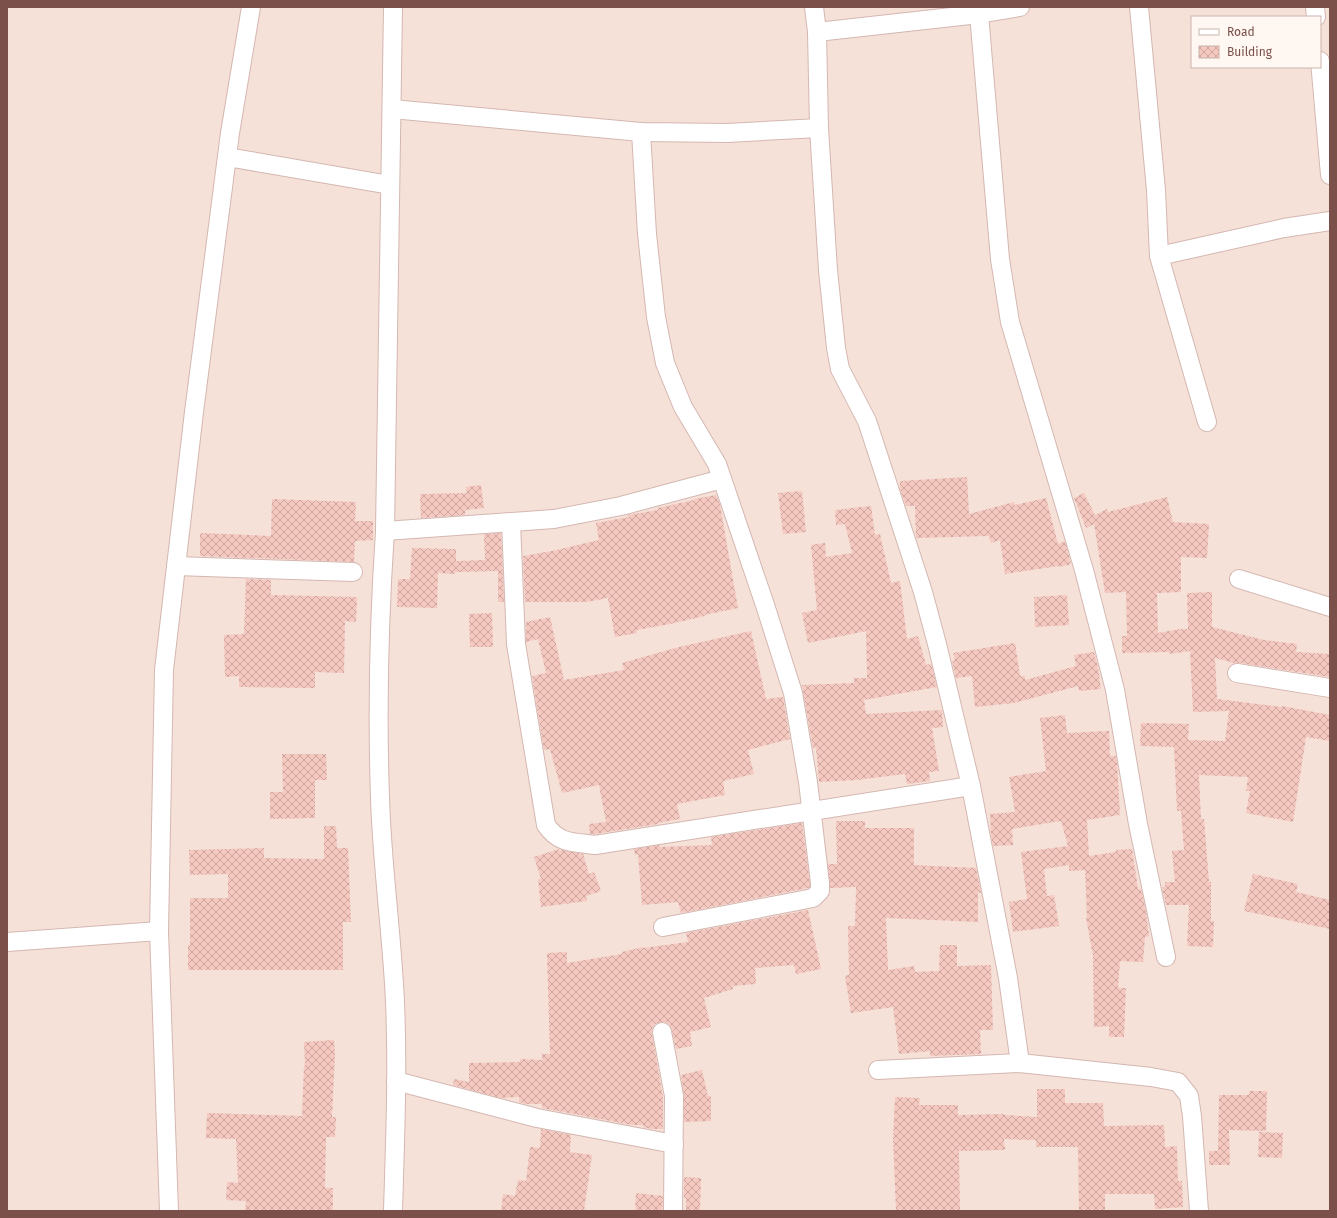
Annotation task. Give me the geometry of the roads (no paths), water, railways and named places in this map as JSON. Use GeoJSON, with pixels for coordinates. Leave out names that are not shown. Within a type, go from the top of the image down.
{"type":"FeatureCollection","features":[{"type":"Feature","properties":{"kind":"street"},"geometry":{"type":"LineString","coordinates":[[169,1211],[159,931],[164,670],[194,412],[227,157],[251,7]]}},
{"type":"Feature","properties":{"kind":"street"},"geometry":{"type":"LineString","coordinates":[[393,7],[385,531],[378,680],[380,799],[395,1003],[396,1081],[393,1211]]}},
{"type":"Feature","properties":{"kind":"street"},"geometry":{"type":"LineString","coordinates":[[814,7],[817,32],[819,128],[828,270],[836,348],[840,368],[867,421],[923,592],[937,644],[971,786],[1008,978],[1020,1064]]}},
{"type":"Feature","properties":{"kind":"street"},"geometry":{"type":"LineString","coordinates":[[817,32],[979,14],[1020,7]]}},
{"type":"Feature","properties":{"kind":"street"},"geometry":{"type":"LineString","coordinates":[[1139,7],[1156,190],[1159,256],[1207,422]]}},
{"type":"Feature","properties":{"kind":"street"},"geometry":{"type":"LineString","coordinates":[[979,14],[1000,259],[1010,322],[1084,570],[1115,690],[1138,824],[1166,957]]}},
{"type":"Feature","properties":{"kind":"street"},"geometry":{"type":"LineString","coordinates":[[1321,68],[1330,174]]}},
{"type":"Feature","properties":{"kind":"street"},"geometry":{"type":"LineString","coordinates":[[392,109],[641,132],[727,133],[819,128]]}},
{"type":"Feature","properties":{"kind":"street"},"geometry":{"type":"LineString","coordinates":[[641,132],[647,234],[656,317],[665,363],[684,407],[717,464],[793,693],[808,782],[820,883],[820,891],[813,898],[663,927]]}},
{"type":"Feature","properties":{"kind":"street"},"geometry":{"type":"LineString","coordinates":[[227,157],[390,185]]}},
{"type":"Feature","properties":{"kind":"street"},"geometry":{"type":"LineString","coordinates":[[1159,256],[1284,228],[1330,221]]}},
{"type":"Feature","properties":{"kind":"street"},"geometry":{"type":"LineString","coordinates":[[385,531],[554,519],[621,506],[722,479]]}},
{"type":"Feature","properties":{"kind":"street"},"geometry":{"type":"LineString","coordinates":[[511,522],[516,644],[546,825],[552,834],[563,840],[595,845],[971,786]]}},
{"type":"Feature","properties":{"kind":"street"},"geometry":{"type":"LineString","coordinates":[[176,566],[353,572]]}},
{"type":"Feature","properties":{"kind":"street"},"geometry":{"type":"LineString","coordinates":[[1239,579],[1330,607]]}},
{"type":"Feature","properties":{"kind":"street"},"geometry":{"type":"LineString","coordinates":[[1237,673],[1330,688]]}},
{"type":"Feature","properties":{"kind":"street"},"geometry":{"type":"LineString","coordinates":[[7,942],[159,931]]}},
{"type":"Feature","properties":{"kind":"street"},"geometry":{"type":"LineString","coordinates":[[662,1032],[674,1096],[673,1211]]}},
{"type":"Feature","properties":{"kind":"street"},"geometry":{"type":"LineString","coordinates":[[878,1070],[1020,1064],[1151,1076],[1178,1082],[1189,1096],[1192,1116],[1199,1211]]}},
{"type":"Feature","properties":{"kind":"street"},"geometry":{"type":"LineString","coordinates":[[396,1081],[537,1118],[674,1144]]}}]}
